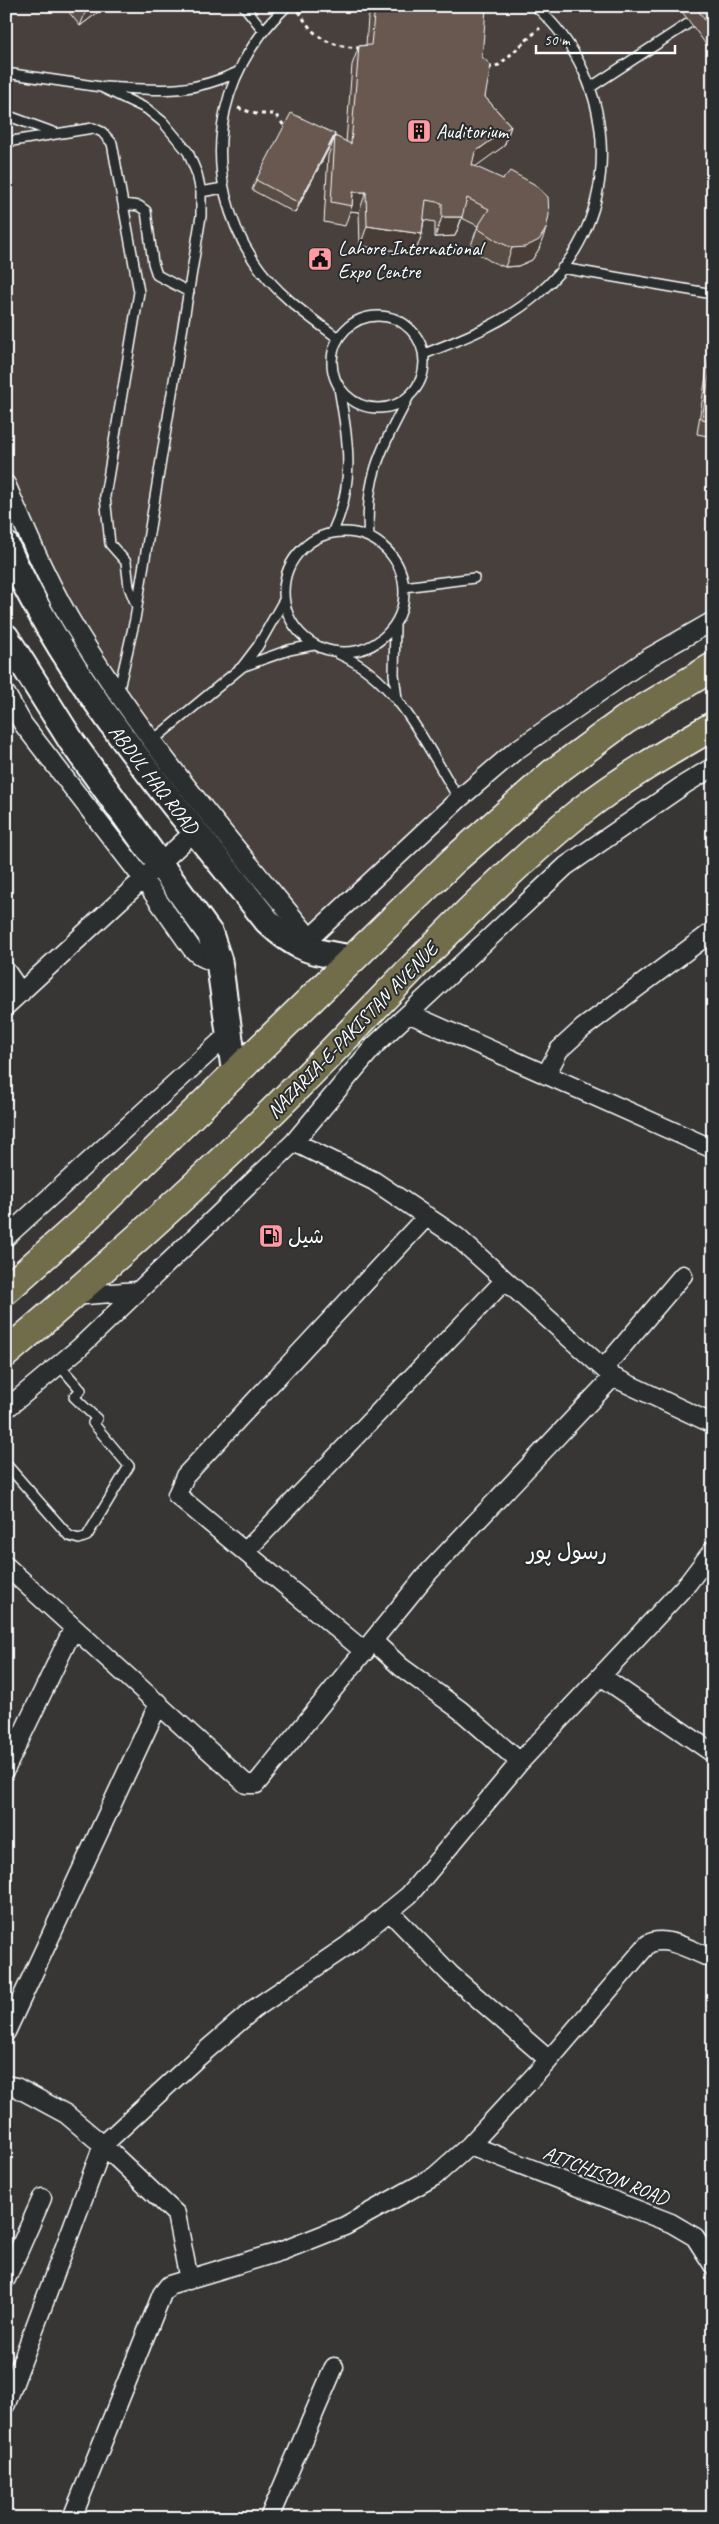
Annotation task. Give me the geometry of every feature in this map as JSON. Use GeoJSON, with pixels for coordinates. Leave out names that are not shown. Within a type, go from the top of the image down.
{"type":"FeatureCollection","features":[{"type":"Feature","properties":{"kind":"main road","name":"ABDUL HAQ ROAD"},"geometry":{"type":"LineString","coordinates":[[6,545],[54,640],[109,703],[143,748],[195,831],[267,921],[284,937],[352,958]]}},
{"type":"Feature","properties":{"kind":"main road"},"geometry":{"type":"LineString","coordinates":[[6,637],[151,872],[210,934],[219,961],[235,1075]]}},
{"type":"Feature","properties":{"kind":"main road"},"geometry":{"type":"LineString","coordinates":[[6,1290],[81,1223],[453,861],[553,773],[625,720],[713,667]]}},
{"type":"Feature","properties":{"kind":"main road","name":"NAZARIA-E-PAKISTAN AVENUE"},"geometry":{"type":"LineString","coordinates":[[6,1353],[240,1144],[485,894],[575,816],[652,762],[713,726]]}},
{"type":"Feature","properties":{"kind":"street"},"geometry":{"type":"LineString","coordinates":[[6,484],[35,552],[77,632],[109,703]]}},
{"type":"Feature","properties":{"kind":"street"},"geometry":{"type":"LineString","coordinates":[[143,748],[307,943],[459,799],[515,751],[650,658],[713,621]]}},
{"type":"Feature","properties":{"kind":"street"},"geometry":{"type":"LineString","coordinates":[[6,694],[23,724],[151,872]]}},
{"type":"Feature","properties":{"kind":"street"},"geometry":{"type":"LineString","coordinates":[[6,1409],[59,1365],[294,1142],[354,1068],[566,866],[685,784],[713,767]]}},
{"type":"Feature","properties":{"kind":"street"},"geometry":{"type":"LineString","coordinates":[[6,1006],[195,831]]}},
{"type":"Feature","properties":{"kind":"street"},"geometry":{"type":"LineString","coordinates":[[546,1075],[558,1050],[583,1028],[713,931]]}},
{"type":"Feature","properties":{"kind":"street"},"geometry":{"type":"LineString","coordinates":[[6,971],[21,993]]}},
{"type":"Feature","properties":{"kind":"street"},"geometry":{"type":"LineString","coordinates":[[410,1014],[713,1149]]}},
{"type":"Feature","properties":{"kind":"street"},"geometry":{"type":"LineString","coordinates":[[6,1237],[230,1034]]}},
{"type":"Feature","properties":{"kind":"street"},"geometry":{"type":"LineString","coordinates":[[336,1048],[354,1068]]}},
{"type":"Feature","properties":{"kind":"street"},"geometry":{"type":"LineString","coordinates":[[294,1142],[374,1181],[457,1237],[609,1373],[713,1424]]}},
{"type":"Feature","properties":{"kind":"street"},"geometry":{"type":"LineString","coordinates":[[427,1216],[185,1476],[177,1494],[188,1506],[245,1552],[369,1646],[460,1710],[520,1762]]}},
{"type":"Feature","properties":{"kind":"street"},"geometry":{"type":"LineString","coordinates":[[6,1566],[73,1629],[159,1703],[238,1778],[251,1786],[256,1784],[427,1574],[517,1482],[609,1373],[683,1275]]}},
{"type":"Feature","properties":{"kind":"street"},"geometry":{"type":"LineString","coordinates":[[245,1552],[505,1280]]}},
{"type":"Feature","properties":{"kind":"street"},"geometry":{"type":"LineString","coordinates":[[72,1296],[138,1291]]}},
{"type":"Feature","properties":{"kind":"street"},"geometry":{"type":"LineString","coordinates":[[6,2404],[10,2383],[103,2145],[196,2059],[254,2009],[348,1946],[409,1895],[520,1762],[688,1583],[713,1550]]}},
{"type":"Feature","properties":{"kind":"street"},"geometry":{"type":"LineString","coordinates":[[6,1768],[73,1629]]}},
{"type":"Feature","properties":{"kind":"street"},"geometry":{"type":"LineString","coordinates":[[601,1676],[713,1753]]}},
{"type":"Feature","properties":{"kind":"street"},"geometry":{"type":"LineString","coordinates":[[6,2032],[159,1703]]}},
{"type":"Feature","properties":{"kind":"street"},"geometry":{"type":"LineString","coordinates":[[389,1911],[451,1974],[548,2060]]}},
{"type":"Feature","properties":{"kind":"street"},"geometry":{"type":"LineString","coordinates":[[72,2518],[162,2294],[169,2286],[282,2251],[345,2226],[435,2176],[470,2145],[548,2060],[648,1944],[656,1939],[713,1959]]}},
{"type":"Feature","properties":{"kind":"street"},"geometry":{"type":"LineString","coordinates":[[6,2085],[16,2086],[66,2114],[103,2145],[176,2214],[189,2280]]}},
{"type":"Feature","properties":{"kind":"street","name":"AITCHISON ROAD"},"geometry":{"type":"LineString","coordinates":[[470,2145],[672,2223],[695,2237],[713,2265]]}},
{"type":"Feature","properties":{"kind":"street"},"geometry":{"type":"LineString","coordinates":[[6,2278],[42,2198]]}},
{"type":"Feature","properties":{"kind":"street"},"geometry":{"type":"LineString","coordinates":[[269,2518],[334,2367]]}},
{"type":"Feature","properties":{"kind":"lane"},"geometry":{"type":"LineString","coordinates":[[244,6],[263,30]]}},
{"type":"Feature","properties":{"kind":"lane"},"geometry":{"type":"LineString","coordinates":[[287,6],[263,30],[238,72],[226,103],[220,136],[223,188],[237,233],[255,263],[277,289],[338,338]]}},
{"type":"Feature","properties":{"kind":"lane"},"geometry":{"type":"LineString","coordinates":[[424,354],[484,330],[512,314],[539,293],[562,268],[579,242],[592,212],[599,181],[602,149],[599,118],[591,87],[580,61],[549,19],[534,6]]}},
{"type":"Feature","properties":{"kind":"lane"},"geometry":{"type":"LineString","coordinates":[[591,87],[689,23]]}},
{"type":"Feature","properties":{"kind":"lane"},"geometry":{"type":"LineString","coordinates":[[6,73],[101,87],[172,90],[195,88],[238,72]]}},
{"type":"Feature","properties":{"kind":"lane"},"geometry":{"type":"LineString","coordinates":[[101,87],[147,109],[164,122],[188,152],[197,174],[201,192],[201,216],[137,607],[109,703]]}},
{"type":"Feature","properties":{"kind":"lane"},"geometry":{"type":"LineString","coordinates":[[6,115],[56,133]]}},
{"type":"Feature","properties":{"kind":"lane"},"geometry":{"type":"LineString","coordinates":[[6,142],[93,128],[108,137],[112,143],[139,292],[105,496],[110,544],[126,562],[129,587],[137,607]]}},
{"type":"Feature","properties":{"kind":"lane"},"geometry":{"type":"LineString","coordinates":[[201,192],[223,188]]}},
{"type":"Feature","properties":{"kind":"lane"},"geometry":{"type":"LineString","coordinates":[[123,204],[139,206],[146,212],[153,263],[157,275],[189,292]]}},
{"type":"Feature","properties":{"kind":"lane"},"geometry":{"type":"LineString","coordinates":[[562,268],[713,294]]}},
{"type":"Feature","properties":{"kind":"lane"},"geometry":{"type":"LineString","coordinates":[[332,533],[342,513],[348,479],[349,454],[339,388],[334,376],[333,350],[338,338],[357,321],[381,316],[393,318],[414,332],[424,354],[422,378],[409,397],[386,440],[372,475],[367,502],[370,537]]}},
{"type":"Feature","properties":{"kind":"lane"},"geometry":{"type":"LineString","coordinates":[[339,388],[348,398],[360,405],[372,408],[398,404],[409,397]]}},
{"type":"Feature","properties":{"kind":"lane"},"geometry":{"type":"LineString","coordinates":[[397,699],[393,658],[395,624],[404,600],[404,587],[397,563],[380,544],[370,537],[351,532],[332,533],[311,541],[295,557],[285,577],[284,600],[291,621],[314,645],[369,670],[397,699],[459,799]]}},
{"type":"Feature","properties":{"kind":"lane"},"geometry":{"type":"LineString","coordinates":[[404,587],[474,578]]}},
{"type":"Feature","properties":{"kind":"lane"},"geometry":{"type":"LineString","coordinates":[[143,748],[242,668],[258,646],[284,600]]}},
{"type":"Feature","properties":{"kind":"lane"},"geometry":{"type":"LineString","coordinates":[[333,652],[355,651],[365,648],[382,638],[395,624]]}},
{"type":"Feature","properties":{"kind":"lane"},"geometry":{"type":"LineString","coordinates":[[242,668],[281,652],[314,645]]}},
{"type":"Feature","properties":{"kind":"lane"},"geometry":{"type":"LineString","coordinates":[[6,1464],[70,1536],[79,1539],[87,1536],[129,1466],[92,1423],[97,1419],[74,1397],[81,1390],[59,1365]]}},
{"type":"Feature","properties":{"kind":"path"},"geometry":{"type":"LineString","coordinates":[[297,6],[307,26],[324,41],[336,46],[366,48]]}},
{"type":"Feature","properties":{"kind":"path"},"geometry":{"type":"LineString","coordinates":[[482,68],[499,66],[549,19]]}},
{"type":"Feature","properties":{"kind":"path"},"geometry":{"type":"LineString","coordinates":[[226,103],[249,113],[275,114],[285,127]]}},
{"type":"Feature","properties":{"kind":"shaded area"},"geometry":{"type":"Polygon","coordinates":[[[6,6],[713,6],[713,621],[515,751],[303,949],[195,831],[6,545],[6,6]]]}},
{"type":"Feature","properties":{"kind":"building"},"geometry":{"type":"Polygon","coordinates":[[[82,6],[92,6],[86,11],[82,6]]]}},
{"type":"Feature","properties":{"kind":"building","name":"Auditorium"},"geometry":{"type":"Polygon","coordinates":[[[375,6],[465,6],[486,9],[482,57],[491,65],[485,97],[511,126],[475,152],[472,165],[503,179],[510,171],[534,184],[548,197],[549,215],[546,229],[539,240],[525,247],[512,248],[497,241],[477,228],[489,209],[467,198],[462,217],[442,217],[442,203],[426,200],[422,234],[367,226],[366,192],[353,192],[352,206],[331,202],[335,136],[351,144],[359,46],[371,45],[375,6]]]}},
{"type":"Feature","properties":{"kind":"building"},"geometry":{"type":"Polygon","coordinates":[[[695,6],[713,6],[713,32],[695,6]]]}},
{"type":"Feature","properties":{"kind":"building"},"geometry":{"type":"Polygon","coordinates":[[[291,113],[335,134],[299,203],[256,180],[291,113]]]}},
{"type":"Feature","properties":{"kind":"building"},"geometry":{"type":"Polygon","coordinates":[[[713,351],[713,421],[702,419],[713,351]]]}},
{"type":"Feature","properties":{"kind":"place","name":"Auditorium"},"geometry":{"type":"Point","coordinates":[419,131]}},
{"type":"Feature","properties":{"kind":"place","name":"Lahore International Expo Centre"},"geometry":{"type":"Point","coordinates":[320,259]}},
{"type":"Feature","properties":{"kind":"place","name":"شیل"},"geometry":{"type":"Point","coordinates":[271,1236]}},
{"type":"Feature","properties":{"kind":"district","name":"رسول پور"},"geometry":{"type":"Point","coordinates":[567,1551]}}]}
